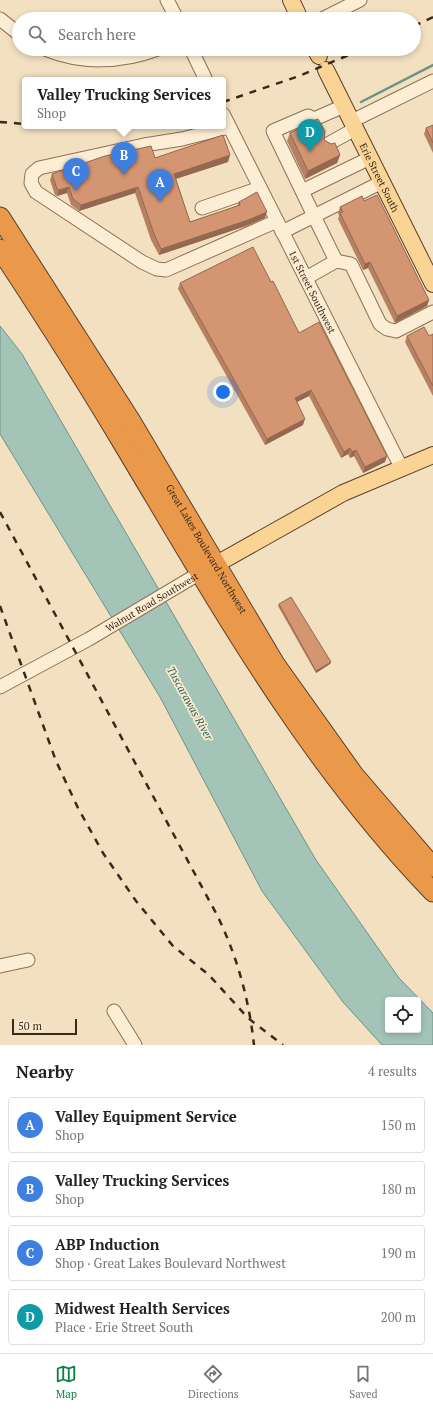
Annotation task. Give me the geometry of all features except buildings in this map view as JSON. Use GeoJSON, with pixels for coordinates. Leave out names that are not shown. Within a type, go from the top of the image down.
{"type":"FeatureCollection","features":[{"type":"Feature","properties":{"kind":"highway","name":"Great Lakes Boulevard Northwest"},"geometry":{"type":"LineString","coordinates":[[0,217],[107,382],[208,569],[252,659],[315,750],[367,817],[433,892]]}},
{"type":"Feature","properties":{"kind":"highway","name":"Great Lakes Boulevard Northwest"},"geometry":{"type":"LineString","coordinates":[[0,249],[98,402],[208,569],[300,702],[350,769],[391,820],[433,868]]}},
{"type":"Feature","properties":{"kind":"highway"},"geometry":{"type":"LineString","coordinates":[[391,820],[433,858]]}},
{"type":"Feature","properties":{"kind":"main road"},"geometry":{"type":"LineString","coordinates":[[291,0],[297,12]]}},
{"type":"Feature","properties":{"kind":"main road","name":"Erie Street South"},"geometry":{"type":"LineString","coordinates":[[320,59],[433,284]]}},
{"type":"Feature","properties":{"kind":"main road","name":"Walnut Road Southwest"},"geometry":{"type":"LineString","coordinates":[[208,569],[343,493],[433,455]]}},
{"type":"Feature","properties":{"kind":"street"},"geometry":{"type":"LineString","coordinates":[[167,0],[173,12]]}},
{"type":"Feature","properties":{"kind":"street"},"geometry":{"type":"LineString","coordinates":[[336,12],[360,0]]}},
{"type":"Feature","properties":{"kind":"street"},"geometry":{"type":"LineString","coordinates":[[0,19],[12,28]]}},
{"type":"Feature","properties":{"kind":"street"},"geometry":{"type":"LineString","coordinates":[[66,56],[72,58],[98,60],[132,56]]}},
{"type":"Feature","properties":{"kind":"street"},"geometry":{"type":"LineString","coordinates":[[194,56],[205,77]]}},
{"type":"Feature","properties":{"kind":"street"},"geometry":{"type":"LineString","coordinates":[[328,144],[354,125],[433,81]]}},
{"type":"Feature","properties":{"kind":"street"},"geometry":{"type":"LineString","coordinates":[[336,261],[273,130],[308,116],[314,119],[344,106]]}},
{"type":"Feature","properties":{"kind":"street","name":"1st Street Southwest"},"geometry":{"type":"LineString","coordinates":[[226,120],[402,469]]}},
{"type":"Feature","properties":{"kind":"street"},"geometry":{"type":"LineString","coordinates":[[226,128],[230,127]]}},
{"type":"Feature","properties":{"kind":"street"},"geometry":{"type":"LineString","coordinates":[[222,129],[182,139],[144,145],[39,168],[32,174],[31,183],[36,192],[59,209],[142,262],[157,269],[166,270],[280,227],[314,216],[382,182]]}},
{"type":"Feature","properties":{"kind":"street"},"geometry":{"type":"LineString","coordinates":[[302,191],[370,158]]}},
{"type":"Feature","properties":{"kind":"street"},"geometry":{"type":"LineString","coordinates":[[202,208],[260,188]]}},
{"type":"Feature","properties":{"kind":"street"},"geometry":{"type":"LineString","coordinates":[[306,278],[336,261],[351,264],[380,324],[387,329],[396,331],[433,312]]}},
{"type":"Feature","properties":{"kind":"street","name":"Walnut Road Southwest"},"geometry":{"type":"LineString","coordinates":[[0,687],[89,639],[208,569]]}},
{"type":"Feature","properties":{"kind":"street"},"geometry":{"type":"LineString","coordinates":[[0,966],[28,960]]}},
{"type":"Feature","properties":{"kind":"street"},"geometry":{"type":"LineString","coordinates":[[114,1011],[135,1045]]}},
{"type":"Feature","properties":{"kind":"water","name":"Tuscarawas River"},"geometry":{"type":"Polygon","coordinates":[[[0,326],[22,354],[316,860],[399,978],[417,997],[385,997],[385,1033],[421,1033],[421,1001],[433,1013],[433,1045],[382,1045],[343,1002],[262,891],[160,697],[0,434],[0,326]]]}},
{"type":"Feature","properties":{"kind":"waterway"},"geometry":{"type":"LineString","coordinates":[[361,102],[433,65]]}},
{"type":"Feature","properties":{"kind":"railway"},"geometry":{"type":"LineString","coordinates":[[421,23],[433,17]]}},
{"type":"Feature","properties":{"kind":"railway"},"geometry":{"type":"LineString","coordinates":[[226,101],[299,76],[346,56]]}},
{"type":"Feature","properties":{"kind":"railway"},"geometry":{"type":"LineString","coordinates":[[0,122],[22,124]]}},
{"type":"Feature","properties":{"kind":"railway"},"geometry":{"type":"LineString","coordinates":[[0,512],[217,915],[231,946],[241,978],[249,1011],[254,1045]]}},
{"type":"Feature","properties":{"kind":"railway"},"geometry":{"type":"LineString","coordinates":[[0,606],[56,761],[78,808],[103,853],[136,901],[173,946],[209,975],[248,1018],[283,1045]]}},
{"type":"Feature","properties":{"kind":"place","name":"Midwest Health Services"},"geometry":{"type":"Point","coordinates":[310,152]}},
{"type":"Feature","properties":{"kind":"place","name":"Valley Trucking Services"},"geometry":{"type":"Point","coordinates":[124,175]}},
{"type":"Feature","properties":{"kind":"place","name":"ABP Induction"},"geometry":{"type":"Point","coordinates":[76,191]}},
{"type":"Feature","properties":{"kind":"place","name":"Valley Equipment Service"},"geometry":{"type":"Point","coordinates":[160,202]}}]}
